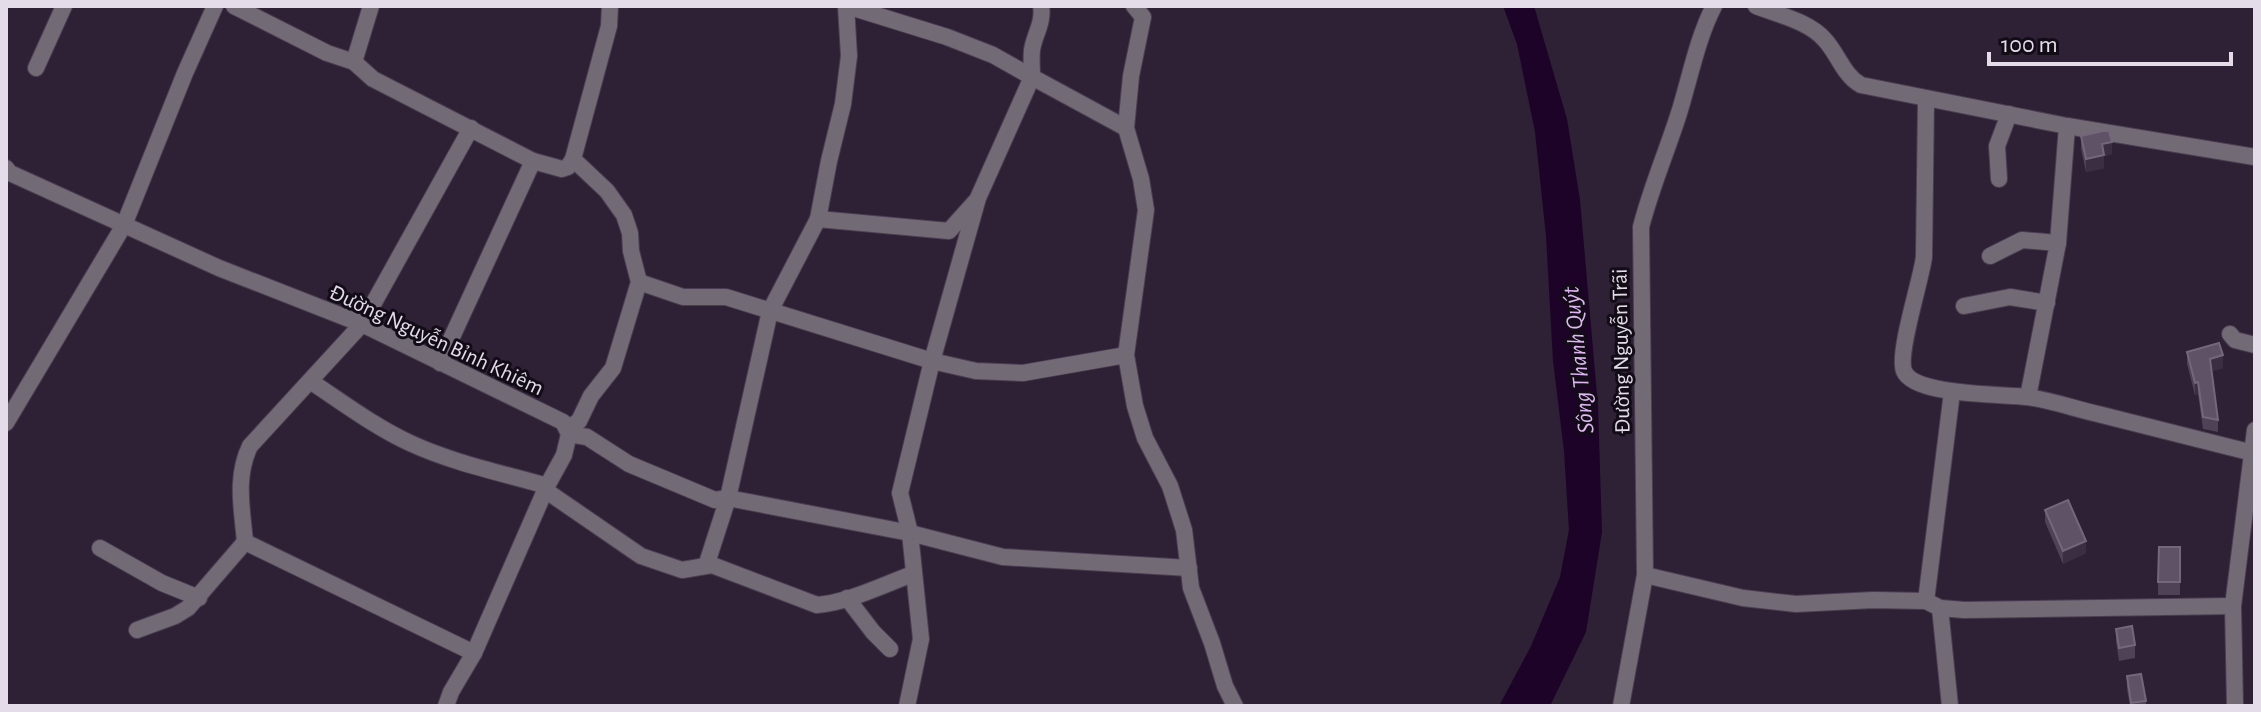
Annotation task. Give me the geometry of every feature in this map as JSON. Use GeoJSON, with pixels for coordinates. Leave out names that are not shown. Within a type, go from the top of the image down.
{"type":"FeatureCollection","features":[{"type":"Feature","properties":{"kind":"street"},"geometry":{"type":"LineString","coordinates":[[36,68],[64,6]]}},
{"type":"Feature","properties":{"kind":"street"},"geometry":{"type":"LineString","coordinates":[[6,423],[124,225],[215,6]]}},
{"type":"Feature","properties":{"kind":"street"},"geometry":{"type":"LineString","coordinates":[[234,6],[327,53],[354,62],[373,79],[533,161],[562,169],[568,167],[573,159],[609,26],[610,6]]}},
{"type":"Feature","properties":{"kind":"street"},"geometry":{"type":"LineString","coordinates":[[354,62],[371,6]]}},
{"type":"Feature","properties":{"kind":"street"},"geometry":{"type":"LineString","coordinates":[[712,565],[709,557],[728,498],[770,311],[818,219],[845,88],[849,56],[846,6],[959,41],[993,55],[1126,128]]}},
{"type":"Feature","properties":{"kind":"street"},"geometry":{"type":"LineString","coordinates":[[907,706],[921,639],[910,533],[900,493],[932,361],[978,198],[1032,77],[1032,49],[1040,29],[1041,6]]}},
{"type":"Feature","properties":{"kind":"street"},"geometry":{"type":"LineString","coordinates":[[1134,6],[1143,17],[1131,76],[1126,128],[1141,179],[1146,210],[1126,355],[1135,406],[1145,438],[1170,486],[1184,530],[1191,588],[1235,706]]}},
{"type":"Feature","properties":{"kind":"street","name":"Đường Nguyễn Trãi"},"geometry":{"type":"LineString","coordinates":[[1621,706],[1645,575],[1641,227],[1648,197],[1714,6]]}},
{"type":"Feature","properties":{"kind":"street"},"geometry":{"type":"LineString","coordinates":[[1756,6],[1819,33],[1861,85],[2067,126],[2255,157]]}},
{"type":"Feature","properties":{"kind":"street"},"geometry":{"type":"LineString","coordinates":[[1926,99],[1924,257],[1910,315],[1904,371],[1915,382],[1952,392],[2028,397],[2253,453]]}},
{"type":"Feature","properties":{"kind":"street"},"geometry":{"type":"LineString","coordinates":[[1999,179],[1997,146],[2009,114]]}},
{"type":"Feature","properties":{"kind":"street"},"geometry":{"type":"LineString","coordinates":[[2028,397],[2058,243],[2067,126]]}},
{"type":"Feature","properties":{"kind":"street"},"geometry":{"type":"LineString","coordinates":[[137,630],[188,608],[245,542],[240,484],[244,458],[250,446],[362,324],[471,128]]}},
{"type":"Feature","properties":{"kind":"street"},"geometry":{"type":"LineString","coordinates":[[446,706],[474,653],[546,488],[564,455],[568,431],[579,421],[591,396],[613,368],[639,282],[624,215],[607,191],[573,159]]}},
{"type":"Feature","properties":{"kind":"street"},"geometry":{"type":"LineString","coordinates":[[440,363],[533,161]]}},
{"type":"Feature","properties":{"kind":"street","name":"Đường Nguyễn Bỉnh Khiêm"},"geometry":{"type":"LineString","coordinates":[[7,171],[219,268],[362,324],[563,422],[568,431],[587,437],[629,464],[703,497],[715,500],[728,498],[910,533],[1003,557],[1189,568]]}},
{"type":"Feature","properties":{"kind":"street"},"geometry":{"type":"LineString","coordinates":[[818,219],[949,231],[978,198]]}},
{"type":"Feature","properties":{"kind":"street"},"geometry":{"type":"LineString","coordinates":[[1990,256],[2022,240],[2058,243]]}},
{"type":"Feature","properties":{"kind":"street"},"geometry":{"type":"LineString","coordinates":[[639,282],[683,297],[726,297],[932,361],[976,371],[1023,373],[1126,355]]}},
{"type":"Feature","properties":{"kind":"street"},"geometry":{"type":"LineString","coordinates":[[1964,306],[2010,297],[2047,303]]}},
{"type":"Feature","properties":{"kind":"street"},"geometry":{"type":"LineString","coordinates":[[2230,334],[2235,340],[2255,345]]}},
{"type":"Feature","properties":{"kind":"street"},"geometry":{"type":"LineString","coordinates":[[310,381],[411,444],[546,488],[641,556],[682,570],[712,565],[817,605],[847,598],[913,574]]}},
{"type":"Feature","properties":{"kind":"street"},"geometry":{"type":"LineString","coordinates":[[1950,706],[1933,604],[1952,392]]}},
{"type":"Feature","properties":{"kind":"street"},"geometry":{"type":"LineString","coordinates":[[2235,706],[2233,606],[2255,430]]}},
{"type":"Feature","properties":{"kind":"street"},"geometry":{"type":"LineString","coordinates":[[245,542],[474,653]]}},
{"type":"Feature","properties":{"kind":"street"},"geometry":{"type":"LineString","coordinates":[[100,548],[162,583],[199,598]]}},
{"type":"Feature","properties":{"kind":"street"},"geometry":{"type":"LineString","coordinates":[[1645,575],[1743,598],[1796,604],[1873,600],[1933,604],[1964,610],[2233,606]]}},
{"type":"Feature","properties":{"kind":"street"},"geometry":{"type":"LineString","coordinates":[[847,598],[890,649]]}},
{"type":"Feature","properties":{"kind":"water","name":"Sông Thanh Quýt"},"geometry":{"type":"Polygon","coordinates":[[[1503,6],[1534,6],[1567,119],[1580,200],[1598,406],[1602,532],[1586,632],[1550,706],[1499,706],[1531,646],[1560,577],[1569,530],[1535,132],[1517,44],[1503,6]]]}},
{"type":"Feature","properties":{"kind":"building"},"geometry":{"type":"Polygon","coordinates":[[[2109,131],[2112,142],[2102,144],[2104,155],[2086,159],[2081,136],[2109,131]]]}},
{"type":"Feature","properties":{"kind":"building"},"geometry":{"type":"Polygon","coordinates":[[[2219,343],[2223,355],[2210,359],[2218,420],[2203,417],[2198,382],[2195,383],[2187,352],[2219,343]]]}},
{"type":"Feature","properties":{"kind":"building"},"geometry":{"type":"Polygon","coordinates":[[[2068,500],[2086,541],[2063,551],[2045,510],[2068,500]]]}},
{"type":"Feature","properties":{"kind":"building"},"geometry":{"type":"Polygon","coordinates":[[[2159,547],[2180,547],[2180,582],[2158,582],[2159,547]]]}},
{"type":"Feature","properties":{"kind":"building"},"geometry":{"type":"Polygon","coordinates":[[[2132,626],[2135,645],[2119,648],[2116,629],[2132,626]]]}},
{"type":"Feature","properties":{"kind":"building"},"geometry":{"type":"Polygon","coordinates":[[[2141,674],[2146,701],[2131,703],[2127,676],[2141,674]]]}}]}
